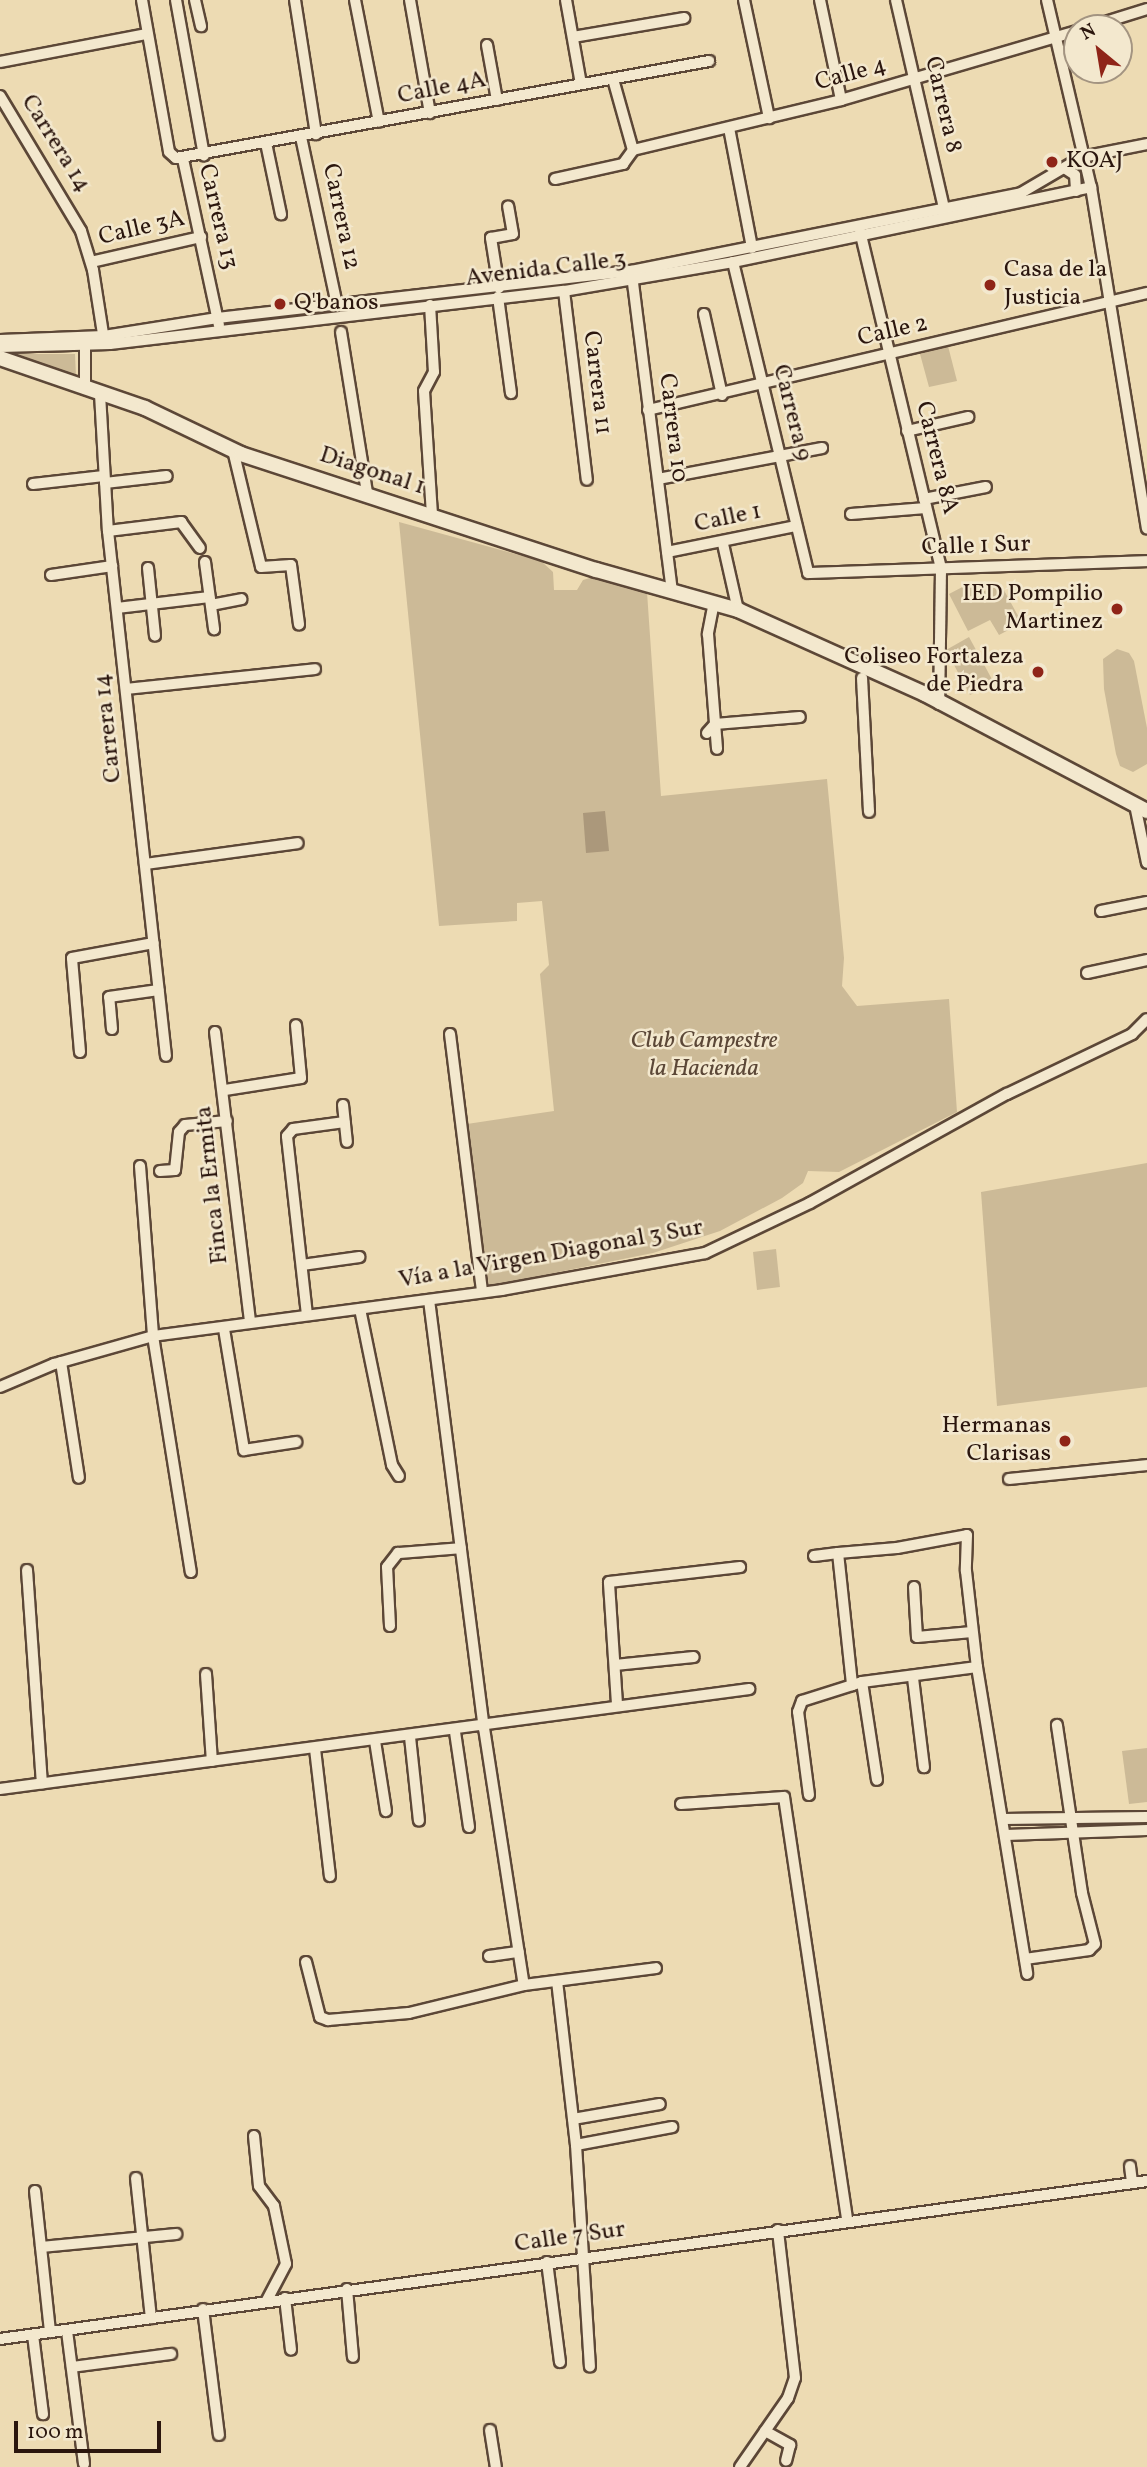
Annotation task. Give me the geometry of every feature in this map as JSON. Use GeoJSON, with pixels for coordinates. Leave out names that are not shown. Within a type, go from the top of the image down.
{"type":"FeatureCollection","features":[{"type":"Feature","properties":{"kind":"main road","name":"Diagonal 1"},"geometry":{"type":"LineString","coordinates":[[0,358],[145,408],[233,450],[738,610],[939,704],[1141,808]]}},
{"type":"Feature","properties":{"kind":"street","name":"Carrera 13"},"geometry":{"type":"LineString","coordinates":[[142,0],[171,156],[183,159],[219,323]]}},
{"type":"Feature","properties":{"kind":"street"},"geometry":{"type":"LineString","coordinates":[[176,0],[204,155]]}},
{"type":"Feature","properties":{"kind":"street"},"geometry":{"type":"LineString","coordinates":[[195,0],[201,26]]}},
{"type":"Feature","properties":{"kind":"street"},"geometry":{"type":"LineString","coordinates":[[295,0],[316,134]]}},
{"type":"Feature","properties":{"kind":"street"},"geometry":{"type":"LineString","coordinates":[[355,0],[379,122]]}},
{"type":"Feature","properties":{"kind":"street"},"geometry":{"type":"LineString","coordinates":[[410,0],[430,113]]}},
{"type":"Feature","properties":{"kind":"street"},"geometry":{"type":"LineString","coordinates":[[566,0],[581,84]]}},
{"type":"Feature","properties":{"kind":"street"},"geometry":{"type":"LineString","coordinates":[[744,0],[769,118]]}},
{"type":"Feature","properties":{"kind":"street"},"geometry":{"type":"LineString","coordinates":[[820,0],[841,100]]}},
{"type":"Feature","properties":{"kind":"street","name":"Carrera 8"},"geometry":{"type":"LineString","coordinates":[[896,0],[946,214]]}},
{"type":"Feature","properties":{"kind":"street"},"geometry":{"type":"LineString","coordinates":[[1048,0],[1054,38],[1091,187],[1147,528]]}},
{"type":"Feature","properties":{"kind":"street"},"geometry":{"type":"LineString","coordinates":[[573,37],[684,18]]}},
{"type":"Feature","properties":{"kind":"street"},"geometry":{"type":"LineString","coordinates":[[0,62],[147,34]]}},
{"type":"Feature","properties":{"kind":"street","name":"Calle 4"},"geometry":{"type":"LineString","coordinates":[[633,150],[841,100],[1063,35]]}},
{"type":"Feature","properties":{"kind":"street"},"geometry":{"type":"LineString","coordinates":[[487,45],[497,100]]}},
{"type":"Feature","properties":{"kind":"street","name":"Calle 4A"},"geometry":{"type":"LineString","coordinates":[[183,159],[709,61]]}},
{"type":"Feature","properties":{"kind":"street"},"geometry":{"type":"LineString","coordinates":[[555,179],[623,164],[633,150],[613,79]]}},
{"type":"Feature","properties":{"kind":"street","name":"Carrera 14"},"geometry":{"type":"LineString","coordinates":[[0,96],[69,207],[91,262],[104,340]]}},
{"type":"Feature","properties":{"kind":"street"},"geometry":{"type":"LineString","coordinates":[[729,128],[752,248]]}},
{"type":"Feature","properties":{"kind":"street","name":"Carrera 12"},"geometry":{"type":"LineString","coordinates":[[301,137],[330,250],[337,305]]}},
{"type":"Feature","properties":{"kind":"street"},"geometry":{"type":"LineString","coordinates":[[266,143],[281,214]]}},
{"type":"Feature","properties":{"kind":"street"},"geometry":{"type":"LineString","coordinates":[[1082,157],[1147,144]]}},
{"type":"Feature","properties":{"kind":"street","name":"Avenida Calle 3"},"geometry":{"type":"LineString","coordinates":[[219,323],[430,305],[499,293],[733,262],[861,237],[1021,193],[1066,169],[1082,157]]}},
{"type":"Feature","properties":{"kind":"street"},"geometry":{"type":"LineString","coordinates":[[1066,169],[1075,175],[1076,191]]}},
{"type":"Feature","properties":{"kind":"street","name":"Avenida Calle 3"},"geometry":{"type":"LineString","coordinates":[[0,347],[104,340],[337,305],[564,291],[859,225],[946,214],[1091,187]]}},
{"type":"Feature","properties":{"kind":"street"},"geometry":{"type":"LineString","coordinates":[[508,206],[513,234],[491,238],[511,393]]}},
{"type":"Feature","properties":{"kind":"street","name":"Carrera 8A"},"geometry":{"type":"LineString","coordinates":[[859,225],[941,569],[939,704]]}},
{"type":"Feature","properties":{"kind":"street","name":"Calle 3A"},"geometry":{"type":"LineString","coordinates":[[91,262],[201,237]]}},
{"type":"Feature","properties":{"kind":"street","name":"Carrera 9"},"geometry":{"type":"LineString","coordinates":[[733,262],[808,573]]}},
{"type":"Feature","properties":{"kind":"street","name":"Carrera 10"},"geometry":{"type":"LineString","coordinates":[[632,276],[672,590]]}},
{"type":"Feature","properties":{"kind":"street","name":"Carrera 11"},"geometry":{"type":"LineString","coordinates":[[564,291],[587,480]]}},
{"type":"Feature","properties":{"kind":"street","name":"Calle 2"},"geometry":{"type":"LineString","coordinates":[[648,410],[722,395],[1147,293]]}},
{"type":"Feature","properties":{"kind":"street"},"geometry":{"type":"LineString","coordinates":[[430,305],[434,372],[425,391],[432,515]]}},
{"type":"Feature","properties":{"kind":"street"},"geometry":{"type":"LineString","coordinates":[[704,314],[722,395]]}},
{"type":"Feature","properties":{"kind":"street"},"geometry":{"type":"LineString","coordinates":[[341,332],[367,493]]}},
{"type":"Feature","properties":{"kind":"street","name":"Avenida Calle 3"},"geometry":{"type":"LineString","coordinates":[[0,340],[85,342]]}},
{"type":"Feature","properties":{"kind":"street"},"geometry":{"type":"LineString","coordinates":[[85,342],[85,388]]}},
{"type":"Feature","properties":{"kind":"street","name":"Carrera 14"},"geometry":{"type":"LineString","coordinates":[[100,394],[108,531],[166,1056]]}},
{"type":"Feature","properties":{"kind":"street"},"geometry":{"type":"LineString","coordinates":[[907,431],[968,417]]}},
{"type":"Feature","properties":{"kind":"street"},"geometry":{"type":"LineString","coordinates":[[658,479],[822,448]]}},
{"type":"Feature","properties":{"kind":"street"},"geometry":{"type":"LineString","coordinates":[[233,450],[261,567],[291,565],[299,624]]}},
{"type":"Feature","properties":{"kind":"street"},"geometry":{"type":"LineString","coordinates":[[33,484],[167,476]]}},
{"type":"Feature","properties":{"kind":"street"},"geometry":{"type":"LineString","coordinates":[[851,514],[925,503],[986,487]]}},
{"type":"Feature","properties":{"kind":"street"},"geometry":{"type":"LineString","coordinates":[[108,531],[181,522],[200,548]]}},
{"type":"Feature","properties":{"kind":"street","name":"Calle 1"},"geometry":{"type":"LineString","coordinates":[[667,552],[723,544],[796,526]]}},
{"type":"Feature","properties":{"kind":"street"},"geometry":{"type":"LineString","coordinates":[[723,544],[738,610]]}},
{"type":"Feature","properties":{"kind":"street","name":"Calle 1 Sur"},"geometry":{"type":"LineString","coordinates":[[808,573],[1147,561]]}},
{"type":"Feature","properties":{"kind":"street"},"geometry":{"type":"LineString","coordinates":[[205,562],[214,629]]}},
{"type":"Feature","properties":{"kind":"street"},"geometry":{"type":"LineString","coordinates":[[51,575],[112,566]]}},
{"type":"Feature","properties":{"kind":"street"},"geometry":{"type":"LineString","coordinates":[[148,568],[155,636]]}},
{"type":"Feature","properties":{"kind":"street"},"geometry":{"type":"LineString","coordinates":[[117,608],[152,603],[242,599]]}},
{"type":"Feature","properties":{"kind":"street"},"geometry":{"type":"LineString","coordinates":[[715,603],[708,626],[717,749]]}},
{"type":"Feature","properties":{"kind":"street"},"geometry":{"type":"LineString","coordinates":[[127,689],[315,669]]}},
{"type":"Feature","properties":{"kind":"street"},"geometry":{"type":"LineString","coordinates":[[862,678],[869,812]]}},
{"type":"Feature","properties":{"kind":"street"},"geometry":{"type":"LineString","coordinates":[[707,733],[715,724],[800,717]]}},
{"type":"Feature","properties":{"kind":"street"},"geometry":{"type":"LineString","coordinates":[[1141,808],[1147,863]]}},
{"type":"Feature","properties":{"kind":"street"},"geometry":{"type":"LineString","coordinates":[[145,864],[298,843]]}},
{"type":"Feature","properties":{"kind":"street"},"geometry":{"type":"LineString","coordinates":[[1101,911],[1147,902]]}},
{"type":"Feature","properties":{"kind":"street"},"geometry":{"type":"LineString","coordinates":[[80,1052],[72,958],[154,943]]}},
{"type":"Feature","properties":{"kind":"street"},"geometry":{"type":"LineString","coordinates":[[1087,973],[1147,960]]}},
{"type":"Feature","properties":{"kind":"street"},"geometry":{"type":"LineString","coordinates":[[112,1029],[109,997],[159,990]]}},
{"type":"Feature","properties":{"kind":"street","name":"Vía a la Virgen Diagonal 3 Sur"},"geometry":{"type":"LineString","coordinates":[[0,1387],[61,1362],[153,1336],[224,1329],[250,1322],[482,1293],[705,1253],[810,1203],[1007,1094],[1132,1034],[1147,1019]]}},
{"type":"Feature","properties":{"kind":"street","name":"Finca la Ermita"},"geometry":{"type":"LineString","coordinates":[[250,1322],[225,1090],[301,1078],[296,1025]]}},
{"type":"Feature","properties":{"kind":"street"},"geometry":{"type":"LineString","coordinates":[[215,1032],[225,1090]]}},
{"type":"Feature","properties":{"kind":"street"},"geometry":{"type":"LineString","coordinates":[[450,1034],[482,1293]]}},
{"type":"Feature","properties":{"kind":"street"},"geometry":{"type":"LineString","coordinates":[[343,1105],[347,1142]]}},
{"type":"Feature","properties":{"kind":"street"},"geometry":{"type":"LineString","coordinates":[[160,1171],[174,1170],[179,1132],[185,1125],[227,1122]]}},
{"type":"Feature","properties":{"kind":"street"},"geometry":{"type":"LineString","coordinates":[[307,1315],[287,1136],[293,1129],[345,1122]]}},
{"type":"Feature","properties":{"kind":"street"},"geometry":{"type":"LineString","coordinates":[[140,1166],[153,1336],[191,1572]]}},
{"type":"Feature","properties":{"kind":"street"},"geometry":{"type":"LineString","coordinates":[[302,1265],[359,1257]]}},
{"type":"Feature","properties":{"kind":"street"},"geometry":{"type":"LineString","coordinates":[[429,1300],[484,1728],[524,1986]]}},
{"type":"Feature","properties":{"kind":"street"},"geometry":{"type":"LineString","coordinates":[[360,1309],[392,1465],[399,1476]]}},
{"type":"Feature","properties":{"kind":"street"},"geometry":{"type":"LineString","coordinates":[[224,1329],[244,1450],[296,1442]]}},
{"type":"Feature","properties":{"kind":"street"},"geometry":{"type":"LineString","coordinates":[[61,1362],[79,1478]]}},
{"type":"Feature","properties":{"kind":"street"},"geometry":{"type":"LineString","coordinates":[[1009,1479],[1147,1465]]}},
{"type":"Feature","properties":{"kind":"street"},"geometry":{"type":"LineString","coordinates":[[814,1556],[897,1548],[968,1535],[976,1667],[1004,1819],[1027,1974]]}},
{"type":"Feature","properties":{"kind":"street"},"geometry":{"type":"LineString","coordinates":[[390,1626],[387,1567],[398,1553],[461,1548]]}},
{"type":"Feature","properties":{"kind":"street"},"geometry":{"type":"LineString","coordinates":[[838,1553],[857,1684],[877,1780]]}},
{"type":"Feature","properties":{"kind":"street"},"geometry":{"type":"LineString","coordinates":[[617,1704],[609,1582],[740,1567]]}},
{"type":"Feature","properties":{"kind":"street"},"geometry":{"type":"LineString","coordinates":[[27,1570],[42,1783]]}},
{"type":"Feature","properties":{"kind":"street"},"geometry":{"type":"LineString","coordinates":[[914,1587],[917,1637],[972,1632]]}},
{"type":"Feature","properties":{"kind":"street"},"geometry":{"type":"LineString","coordinates":[[615,1665],[694,1657]]}},
{"type":"Feature","properties":{"kind":"street"},"geometry":{"type":"LineString","coordinates":[[809,1795],[798,1713],[802,1701],[857,1684],[976,1667]]}},
{"type":"Feature","properties":{"kind":"street"},"geometry":{"type":"LineString","coordinates":[[206,1674],[212,1761]]}},
{"type":"Feature","properties":{"kind":"street"},"geometry":{"type":"LineString","coordinates":[[913,1678],[925,1767]]}},
{"type":"Feature","properties":{"kind":"street"},"geometry":{"type":"LineString","coordinates":[[0,1789],[455,1732],[617,1704],[749,1689]]}},
{"type":"Feature","properties":{"kind":"street"},"geometry":{"type":"LineString","coordinates":[[1025,1959],[1089,1950],[1096,1944],[1082,1893],[1057,1726]]}},
{"type":"Feature","properties":{"kind":"street"},"geometry":{"type":"LineString","coordinates":[[455,1732],[469,1827]]}},
{"type":"Feature","properties":{"kind":"street"},"geometry":{"type":"LineString","coordinates":[[410,1737],[419,1821]]}},
{"type":"Feature","properties":{"kind":"street"},"geometry":{"type":"LineString","coordinates":[[374,1741],[386,1811]]}},
{"type":"Feature","properties":{"kind":"street"},"geometry":{"type":"LineString","coordinates":[[315,1749],[330,1876]]}},
{"type":"Feature","properties":{"kind":"street"},"geometry":{"type":"LineString","coordinates":[[681,1804],[784,1797],[847,2219]]}},
{"type":"Feature","properties":{"kind":"street"},"geometry":{"type":"LineString","coordinates":[[1006,1835],[1074,1833],[1147,1817]]}},
{"type":"Feature","properties":{"kind":"street"},"geometry":{"type":"LineString","coordinates":[[1004,1819],[1071,1819],[1100,1826],[1147,1829]]}},
{"type":"Feature","properties":{"kind":"street"},"geometry":{"type":"LineString","coordinates":[[1020,1820],[1021,1835]]}},
{"type":"Feature","properties":{"kind":"street"},"geometry":{"type":"LineString","coordinates":[[489,1956],[519,1952]]}},
{"type":"Feature","properties":{"kind":"street"},"geometry":{"type":"LineString","coordinates":[[306,1962],[320,2017],[328,2020],[409,2013],[524,1986],[656,1968]]}},
{"type":"Feature","properties":{"kind":"street"},"geometry":{"type":"LineString","coordinates":[[557,1981],[576,2145],[590,2367]]}},
{"type":"Feature","properties":{"kind":"street"},"geometry":{"type":"LineString","coordinates":[[573,2119],[660,2104]]}},
{"type":"Feature","properties":{"kind":"street"},"geometry":{"type":"LineString","coordinates":[[576,2145],[672,2127]]}},
{"type":"Feature","properties":{"kind":"street"},"geometry":{"type":"LineString","coordinates":[[254,2136],[259,2186],[274,2206],[286,2264],[267,2300]]}},
{"type":"Feature","properties":{"kind":"street"},"geometry":{"type":"LineString","coordinates":[[1129,2166],[1132,2183]]}},
{"type":"Feature","properties":{"kind":"street"},"geometry":{"type":"LineString","coordinates":[[136,2178],[151,2318]]}},
{"type":"Feature","properties":{"kind":"street","name":"Calle 7 Sur"},"geometry":{"type":"LineString","coordinates":[[0,2339],[847,2219],[1147,2181]]}},
{"type":"Feature","properties":{"kind":"street"},"geometry":{"type":"LineString","coordinates":[[35,2190],[50,2332]]}},
{"type":"Feature","properties":{"kind":"street"},"geometry":{"type":"LineString","coordinates":[[740,2467],[788,2398],[795,2378],[778,2230]]}},
{"type":"Feature","properties":{"kind":"street"},"geometry":{"type":"LineString","coordinates":[[41,2247],[176,2234]]}},
{"type":"Feature","properties":{"kind":"street"},"geometry":{"type":"LineString","coordinates":[[547,2262],[560,2362]]}},
{"type":"Feature","properties":{"kind":"street"},"geometry":{"type":"LineString","coordinates":[[347,2289],[353,2357]]}},
{"type":"Feature","properties":{"kind":"street"},"geometry":{"type":"LineString","coordinates":[[285,2298],[291,2350]]}},
{"type":"Feature","properties":{"kind":"street"},"geometry":{"type":"LineString","coordinates":[[203,2309],[219,2435]]}},
{"type":"Feature","properties":{"kind":"street"},"geometry":{"type":"LineString","coordinates":[[67,2331],[84,2464]]}},
{"type":"Feature","properties":{"kind":"street"},"geometry":{"type":"LineString","coordinates":[[33,2334],[43,2414]]}},
{"type":"Feature","properties":{"kind":"street"},"geometry":{"type":"LineString","coordinates":[[72,2367],[171,2354]]}},
{"type":"Feature","properties":{"kind":"street"},"geometry":{"type":"LineString","coordinates":[[490,2430],[496,2467]]}},
{"type":"Feature","properties":{"kind":"street"},"geometry":{"type":"LineString","coordinates":[[765,2431],[790,2445],[786,2461]]}},
{"type":"Feature","properties":{"kind":"green space"},"geometry":{"type":"Polygon","coordinates":[[[948,346],[957,381],[929,387],[920,354],[948,346]]]}},
{"type":"Feature","properties":{"kind":"green space"},"geometry":{"type":"Polygon","coordinates":[[[6,354],[75,354],[76,377],[6,354]]]}},
{"type":"Feature","properties":{"kind":"green space","name":"Club Campestre la Hacienda"},"geometry":{"type":"Polygon","coordinates":[[[399,522],[541,561],[553,572],[554,590],[577,590],[583,580],[593,577],[647,592],[661,796],[827,779],[844,958],[842,986],[857,1006],[949,999],[957,1112],[839,1172],[808,1171],[803,1183],[782,1198],[720,1231],[653,1253],[489,1286],[467,1124],[554,1111],[540,974],[549,965],[542,901],[517,903],[517,921],[439,926],[399,522]]]}},
{"type":"Feature","properties":{"kind":"green space"},"geometry":{"type":"Polygon","coordinates":[[[970,583],[977,595],[1000,583],[1022,623],[999,635],[990,620],[968,631],[949,594],[970,583]]]}},
{"type":"Feature","properties":{"kind":"green space"},"geometry":{"type":"Polygon","coordinates":[[[969,637],[994,683],[970,695],[946,650],[969,637]]]}},
{"type":"Feature","properties":{"kind":"green space"},"geometry":{"type":"Polygon","coordinates":[[[1117,649],[1129,653],[1134,661],[1147,728],[1147,764],[1133,772],[1120,766],[1104,689],[1103,659],[1117,649]]]}},
{"type":"Feature","properties":{"kind":"green space"},"geometry":{"type":"Polygon","coordinates":[[[1147,1163],[1147,1387],[997,1406],[981,1192],[1147,1163]]]}},
{"type":"Feature","properties":{"kind":"green space"},"geometry":{"type":"Polygon","coordinates":[[[776,1249],[780,1287],[757,1290],[753,1252],[776,1249]]]}},
{"type":"Feature","properties":{"kind":"green space"},"geometry":{"type":"Polygon","coordinates":[[[1147,1748],[1147,1802],[1129,1804],[1122,1751],[1147,1748]]]}},
{"type":"Feature","properties":{"kind":"shaded area"},"geometry":{"type":"Polygon","coordinates":[[[605,811],[609,851],[586,853],[583,813],[605,811]]]}},
{"type":"Feature","properties":{"kind":"place","name":"KOAJ"},"geometry":{"type":"Point","coordinates":[1052,162]}},
{"type":"Feature","properties":{"kind":"place","name":"Casa de la Justicia"},"geometry":{"type":"Point","coordinates":[990,285]}},
{"type":"Feature","properties":{"kind":"place","name":"Q'banos"},"geometry":{"type":"Point","coordinates":[280,304]}},
{"type":"Feature","properties":{"kind":"place","name":"IED Pompilio Martinez"},"geometry":{"type":"Point","coordinates":[1117,609]}},
{"type":"Feature","properties":{"kind":"place","name":"Coliseo Fortaleza de Piedra"},"geometry":{"type":"Point","coordinates":[1038,672]}},
{"type":"Feature","properties":{"kind":"place","name":"Hermanas Clarisas"},"geometry":{"type":"Point","coordinates":[1065,1441]}}]}
